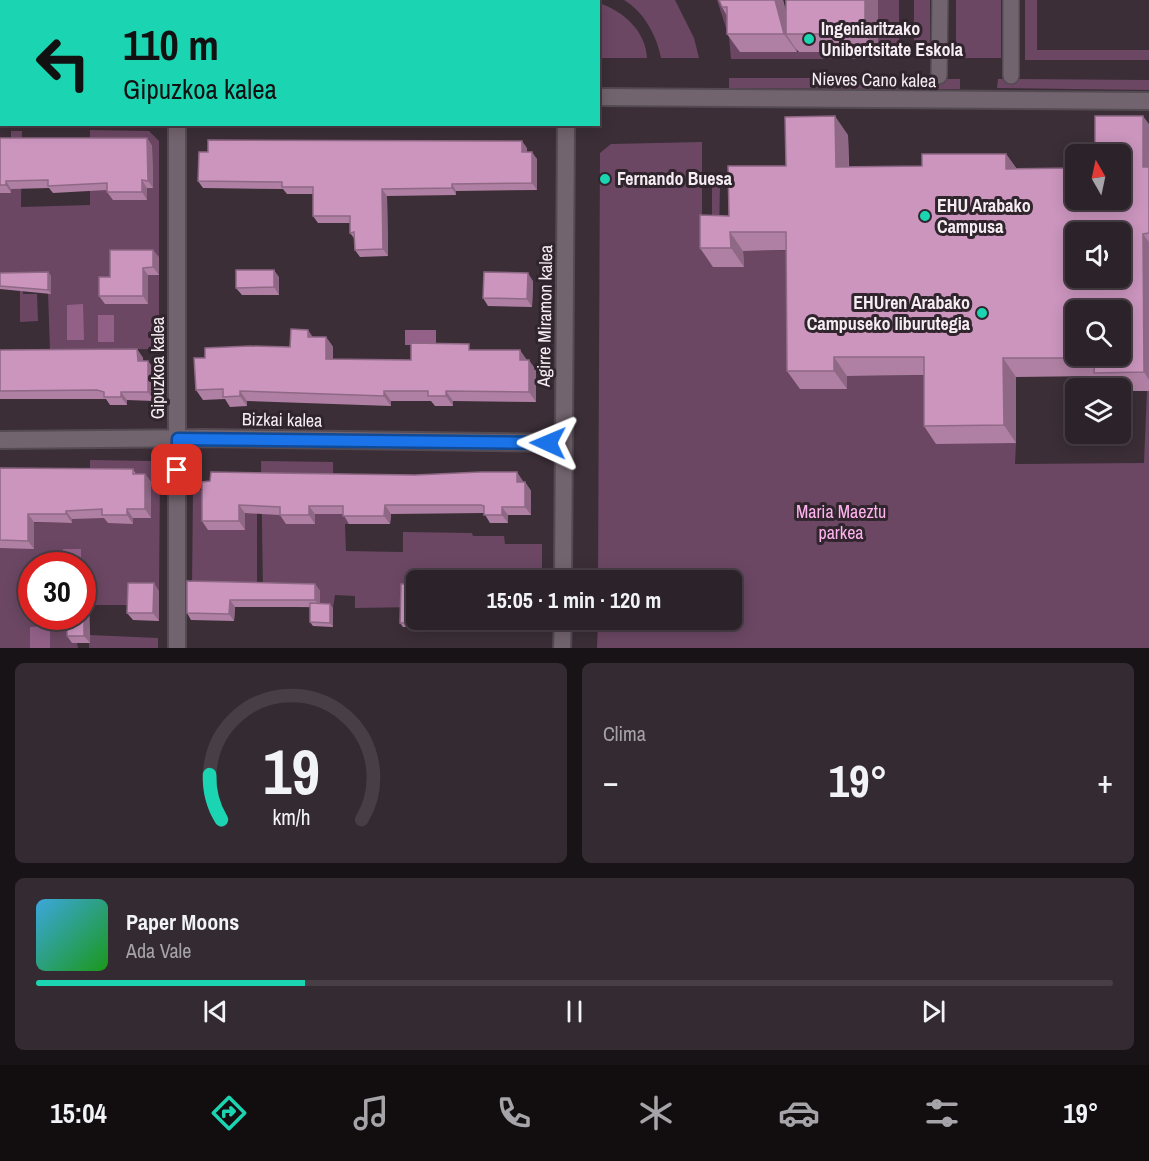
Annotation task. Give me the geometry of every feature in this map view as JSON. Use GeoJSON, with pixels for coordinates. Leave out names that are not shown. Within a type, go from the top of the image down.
{"type":"FeatureCollection","features":[{"type":"Feature","properties":{"kind":"street"},"geometry":{"type":"LineString","coordinates":[[939,76],[940,0]]}},
{"type":"Feature","properties":{"kind":"street"},"geometry":{"type":"LineString","coordinates":[[1011,0],[1011,76]]}},
{"type":"Feature","properties":{"kind":"street","name":"Nieves Cano kalea"},"geometry":{"type":"LineString","coordinates":[[600,98],[1149,101]]}},
{"type":"Feature","properties":{"kind":"street","name":"Gipuzkoa kalea"},"geometry":{"type":"LineString","coordinates":[[177,126],[177,648]]}},
{"type":"Feature","properties":{"kind":"street","name":"Agirre Miramon kalea"},"geometry":{"type":"LineString","coordinates":[[563,570],[566,126]]}},
{"type":"Feature","properties":{"kind":"street","name":"Bizkai kalea"},"geometry":{"type":"LineString","coordinates":[[0,440],[178,439],[564,443]]}},
{"type":"Feature","properties":{"kind":"street"},"geometry":{"type":"LineString","coordinates":[[562,648],[563,630]]}},
{"type":"Feature","properties":{"kind":"green space"},"geometry":{"type":"Polygon","coordinates":[[[624,0],[675,0],[694,38],[699,58],[661,58],[648,25],[638,11],[624,0]]]}},
{"type":"Feature","properties":{"kind":"green space"},"geometry":{"type":"Polygon","coordinates":[[[717,0],[725,0],[741,52],[878,52],[878,0],[899,0],[899,59],[731,59],[729,37],[717,0]]]}},
{"type":"Feature","properties":{"kind":"green space"},"geometry":{"type":"Polygon","coordinates":[[[914,0],[930,0],[930,58],[914,58],[914,0]]]}},
{"type":"Feature","properties":{"kind":"green space"},"geometry":{"type":"Polygon","coordinates":[[[956,0],[1001,0],[1001,58],[956,58],[956,0]]]}},
{"type":"Feature","properties":{"kind":"green space"},"geometry":{"type":"Polygon","coordinates":[[[1025,0],[1037,0],[1037,50],[1149,50],[1149,60],[1025,60],[1025,0]]]}},
{"type":"Feature","properties":{"kind":"green space"},"geometry":{"type":"Polygon","coordinates":[[[600,3],[616,11],[632,23],[646,48],[647,58],[600,58],[600,3]]]}},
{"type":"Feature","properties":{"kind":"green space"},"geometry":{"type":"Polygon","coordinates":[[[729,78],[898,78],[898,89],[729,88],[729,78]]]}},
{"type":"Feature","properties":{"kind":"green space"},"geometry":{"type":"Polygon","coordinates":[[[920,79],[960,79],[960,89],[920,89],[920,79]]]}},
{"type":"Feature","properties":{"kind":"green space"},"geometry":{"type":"Polygon","coordinates":[[[998,79],[1149,80],[1149,90],[997,88],[998,79]]]}},
{"type":"Feature","properties":{"kind":"green space"},"geometry":{"type":"Polygon","coordinates":[[[90,130],[149,131],[159,141],[159,257],[116,275],[159,275],[159,349],[50,350],[48,293],[51,293],[51,276],[23,277],[23,294],[37,294],[38,321],[20,322],[20,287],[0,287],[0,193],[11,193],[11,131],[22,131],[21,207],[90,205],[90,130]]]}},
{"type":"Feature","properties":{"kind":"green space","name":"Maria Maeztu parkea"},"geometry":{"type":"Polygon","coordinates":[[[702,142],[702,234],[712,233],[712,185],[720,185],[719,234],[743,251],[799,250],[847,376],[937,375],[1016,443],[1015,464],[1144,463],[1147,391],[1149,391],[1149,648],[597,648],[598,630],[742,630],[742,570],[598,570],[600,153],[611,144],[702,142]]]}},
{"type":"Feature","properties":{"kind":"green space"},"geometry":{"type":"Polygon","coordinates":[[[90,460],[152,461],[160,470],[159,591],[133,590],[133,605],[96,605],[96,552],[18,552],[18,630],[75,630],[78,648],[0,648],[0,548],[19,522],[71,523],[72,517],[90,516],[90,460]]]}},
{"type":"Feature","properties":{"kind":"green space"},"geometry":{"type":"Polygon","coordinates":[[[261,461],[333,462],[333,514],[349,514],[349,524],[345,524],[346,551],[403,552],[403,532],[472,533],[473,536],[504,536],[505,544],[542,544],[542,570],[406,570],[406,607],[355,608],[355,596],[335,595],[333,608],[293,607],[292,591],[263,590],[261,461]]]}},
{"type":"Feature","properties":{"kind":"green space"},"geometry":{"type":"Polygon","coordinates":[[[193,490],[208,490],[245,530],[245,513],[257,508],[257,589],[192,588],[193,490]]]}},
{"type":"Feature","properties":{"kind":"green space"},"geometry":{"type":"Polygon","coordinates":[[[89,635],[158,638],[158,648],[89,648],[89,635]]]}},
{"type":"Feature","properties":{"kind":"shaded area"},"geometry":{"type":"Polygon","coordinates":[[[83,304],[84,340],[67,340],[67,305],[83,304]]]}},
{"type":"Feature","properties":{"kind":"shaded area"},"geometry":{"type":"Polygon","coordinates":[[[98,315],[114,315],[114,342],[98,342],[98,315]]]}},
{"type":"Feature","properties":{"kind":"shaded area"},"geometry":{"type":"Polygon","coordinates":[[[405,330],[436,330],[436,345],[405,345],[405,330]]]}},
{"type":"Feature","properties":{"kind":"shaded area"},"geometry":{"type":"Polygon","coordinates":[[[63,549],[81,549],[81,552],[63,552],[63,549]]]}},
{"type":"Feature","properties":{"kind":"shaded area"},"geometry":{"type":"Polygon","coordinates":[[[30,630],[50,630],[50,648],[30,648],[30,630]]]}},
{"type":"Feature","properties":{"kind":"building"},"geometry":{"type":"Polygon","coordinates":[[[719,0],[775,0],[784,34],[727,34],[727,7],[722,7],[719,0]]]}},
{"type":"Feature","properties":{"kind":"building"},"geometry":{"type":"Polygon","coordinates":[[[786,0],[865,0],[865,34],[786,34],[786,0]]]}},
{"type":"Feature","properties":{"kind":"building"},"geometry":{"type":"Polygon","coordinates":[[[835,116],[836,167],[922,166],[922,154],[1006,154],[1006,169],[1065,168],[1065,210],[1131,210],[1131,144],[1095,144],[1095,116],[1143,116],[1143,167],[1149,167],[1149,233],[1143,234],[1144,372],[1094,373],[1094,366],[1131,366],[1131,300],[1065,300],[1065,358],[1003,358],[1004,425],[924,426],[924,357],[834,357],[834,371],[787,371],[786,232],[730,232],[731,248],[700,248],[700,215],[729,216],[728,166],[786,166],[785,117],[835,116]]]}},
{"type":"Feature","properties":{"kind":"building"},"geometry":{"type":"Polygon","coordinates":[[[0,138],[147,138],[148,181],[142,180],[142,192],[107,192],[107,183],[48,186],[48,180],[6,181],[6,185],[0,185],[0,138]]]}},
{"type":"Feature","properties":{"kind":"building"},"geometry":{"type":"Polygon","coordinates":[[[208,140],[522,141],[522,152],[532,152],[532,183],[452,184],[452,188],[382,189],[383,249],[355,250],[354,232],[350,233],[350,216],[313,216],[313,187],[282,187],[282,182],[198,181],[199,152],[208,152],[208,140]]]}},
{"type":"Feature","properties":{"kind":"building"},"geometry":{"type":"Polygon","coordinates":[[[110,250],[153,250],[153,267],[143,268],[143,296],[99,296],[99,277],[110,277],[110,250]]]}},
{"type":"Feature","properties":{"kind":"building"},"geometry":{"type":"Polygon","coordinates":[[[236,270],[274,270],[274,287],[236,288],[236,270]]]}},
{"type":"Feature","properties":{"kind":"building"},"geometry":{"type":"Polygon","coordinates":[[[48,272],[48,290],[0,286],[0,273],[48,272]]]}},
{"type":"Feature","properties":{"kind":"building"},"geometry":{"type":"Polygon","coordinates":[[[484,272],[528,273],[527,299],[483,298],[484,272]]]}},
{"type":"Feature","properties":{"kind":"building"},"geometry":{"type":"Polygon","coordinates":[[[291,329],[308,330],[308,337],[326,337],[326,359],[411,360],[411,343],[469,344],[469,350],[520,350],[520,360],[529,360],[529,392],[446,391],[446,396],[428,396],[428,391],[384,391],[384,396],[240,391],[240,396],[223,397],[223,389],[196,390],[194,358],[205,358],[205,348],[290,347],[291,329]]]}},
{"type":"Feature","properties":{"kind":"building"},"geometry":{"type":"Polygon","coordinates":[[[137,349],[138,361],[148,361],[148,392],[121,392],[121,397],[104,397],[104,392],[97,390],[0,391],[0,350],[137,349]]]}},
{"type":"Feature","properties":{"kind":"building"},"geometry":{"type":"Polygon","coordinates":[[[0,468],[133,469],[133,474],[145,474],[145,509],[127,509],[127,515],[102,515],[102,509],[66,511],[66,514],[28,514],[28,541],[0,540],[0,468]]]}},
{"type":"Feature","properties":{"kind":"building"},"geometry":{"type":"Polygon","coordinates":[[[211,472],[415,475],[517,472],[517,482],[525,482],[525,507],[502,507],[502,515],[484,515],[484,506],[481,505],[385,505],[384,516],[343,516],[343,506],[309,506],[309,515],[280,515],[280,507],[239,505],[239,521],[202,521],[202,482],[210,481],[211,472]]]}},
{"type":"Feature","properties":{"kind":"building"},"geometry":{"type":"Polygon","coordinates":[[[187,581],[315,584],[315,600],[230,600],[229,614],[187,613],[187,581]]]}},
{"type":"Feature","properties":{"kind":"building"},"geometry":{"type":"Polygon","coordinates":[[[128,583],[154,583],[153,613],[127,613],[128,583]]]}},
{"type":"Feature","properties":{"kind":"building"},"geometry":{"type":"Polygon","coordinates":[[[401,584],[406,584],[406,623],[400,623],[401,584]]]}},
{"type":"Feature","properties":{"kind":"building"},"geometry":{"type":"Polygon","coordinates":[[[310,603],[330,604],[330,623],[310,622],[310,603]]]}},
{"type":"Feature","properties":{"kind":"building"},"geometry":{"type":"Polygon","coordinates":[[[67,630],[84,630],[84,636],[67,636],[67,630]]]}},
{"type":"Feature","properties":{"kind":"place","name":"Ingeniaritzako Unibertsitate Eskola"},"geometry":{"type":"Point","coordinates":[809,39]}},
{"type":"Feature","properties":{"kind":"place","name":"Fernando Buesa"},"geometry":{"type":"Point","coordinates":[605,179]}},
{"type":"Feature","properties":{"kind":"place","name":"EHU Arabako Campusa"},"geometry":{"type":"Point","coordinates":[925,216]}},
{"type":"Feature","properties":{"kind":"place","name":"EHUren Arabako Campuseko liburutegia"},"geometry":{"type":"Point","coordinates":[982,313]}},
{"type":"Feature","properties":{"kind":"route"},"geometry":{"type":"LineString","coordinates":[[177,470],[178,439],[548,443]]}}]}
